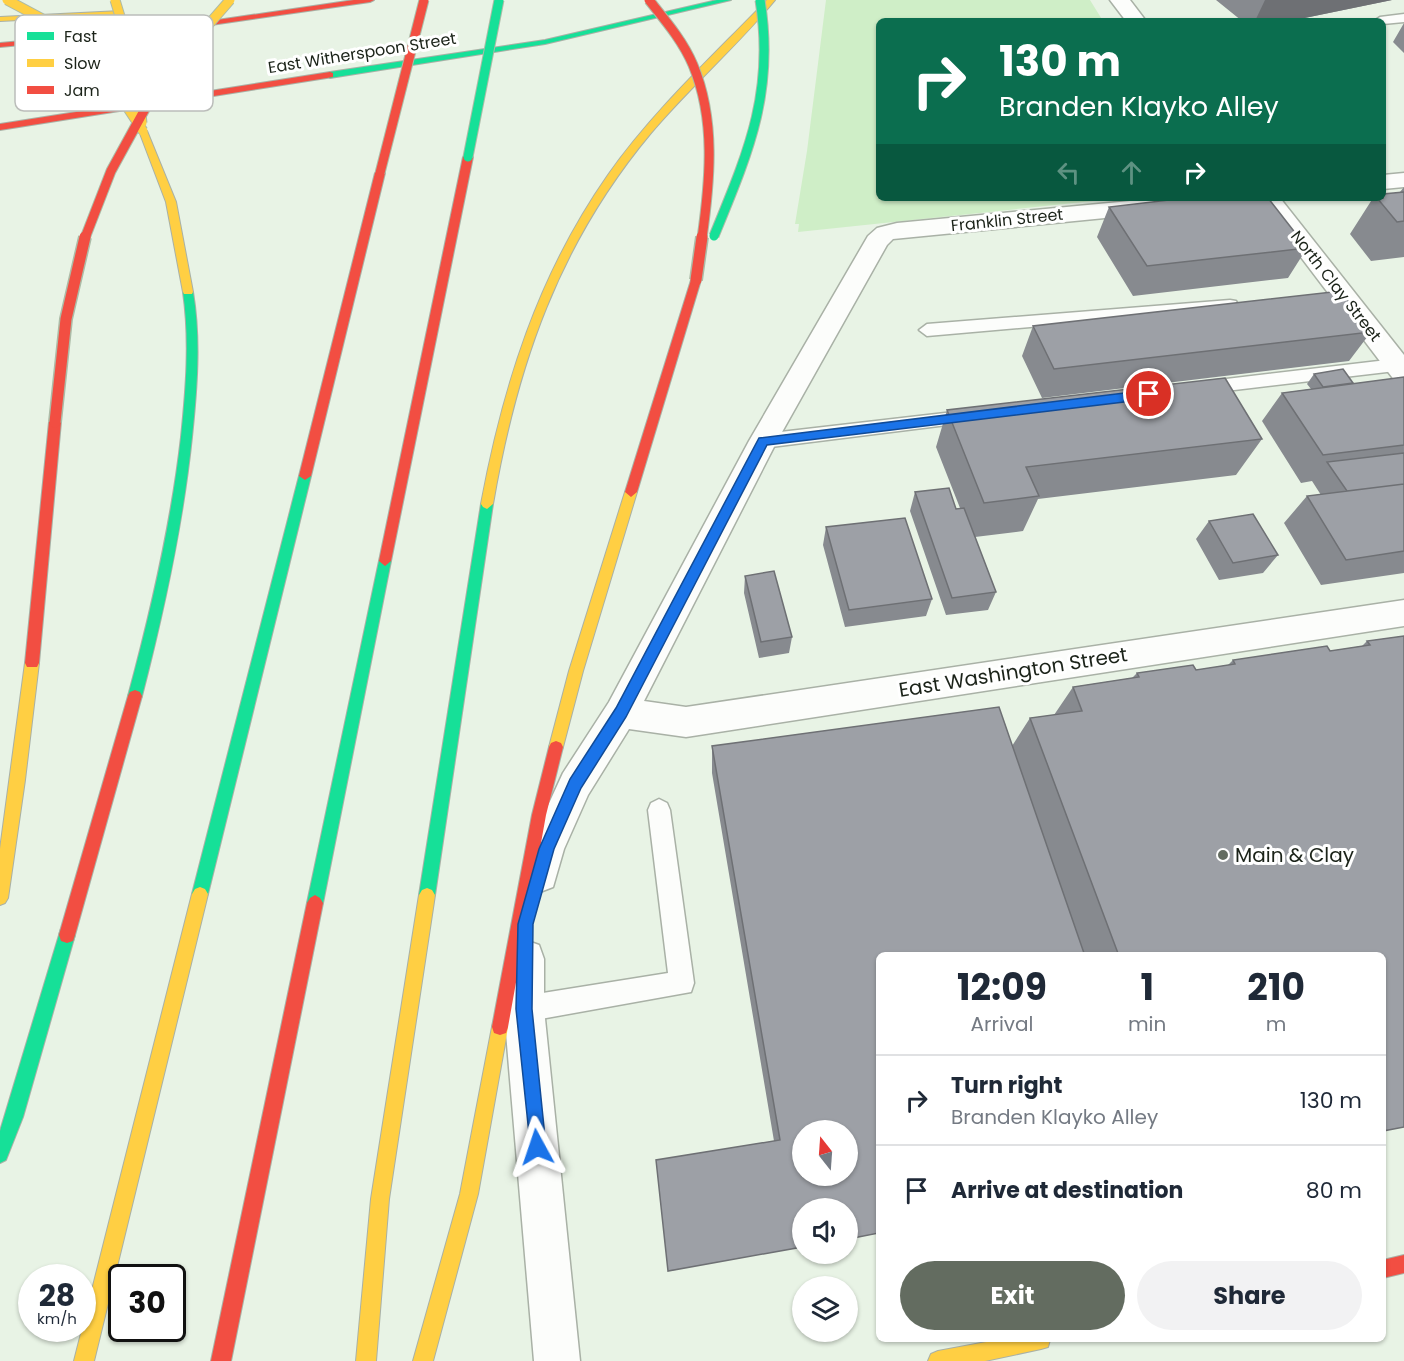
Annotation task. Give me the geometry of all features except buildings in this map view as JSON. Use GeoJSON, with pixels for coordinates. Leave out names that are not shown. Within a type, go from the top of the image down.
{"type":"FeatureCollection","features":[{"type":"Feature","properties":{"kind":"main road"},"geometry":{"type":"LineString","coordinates":[[7,0],[35,15]]}},
{"type":"Feature","properties":{"kind":"main road"},"geometry":{"type":"LineString","coordinates":[[115,0],[120,15]]}},
{"type":"Feature","properties":{"kind":"main road"},"geometry":{"type":"LineString","coordinates":[[208,3],[229,0]]}},
{"type":"Feature","properties":{"kind":"main road"},"geometry":{"type":"LineString","coordinates":[[213,19],[229,0]]}},
{"type":"Feature","properties":{"kind":"main road"},"geometry":{"type":"LineString","coordinates":[[213,23],[370,0]]}},
{"type":"Feature","properties":{"kind":"main road"},"geometry":{"type":"LineString","coordinates":[[84,1361],[424,0]]}},
{"type":"Feature","properties":{"kind":"main road"},"geometry":{"type":"LineString","coordinates":[[221,1361],[406,466],[499,0]]}},
{"type":"Feature","properties":{"kind":"main road"},"geometry":{"type":"LineString","coordinates":[[649,0],[669,25],[694,71],[710,131],[711,168],[696,280]]}},
{"type":"Feature","properties":{"kind":"main road","name":"East Witherspoon Street"},"geometry":{"type":"LineString","coordinates":[[213,94],[545,42],[727,0]]}},
{"type":"Feature","properties":{"kind":"main road"},"geometry":{"type":"LineString","coordinates":[[423,1361],[469,1194],[542,804],[579,660],[696,280],[727,207],[753,125],[764,73],[766,42],[760,0]]}},
{"type":"Feature","properties":{"kind":"main road"},"geometry":{"type":"LineString","coordinates":[[366,1361],[380,1199],[494,461],[520,351],[536,308],[572,237],[613,175],[714,60],[771,0]]}},
{"type":"Feature","properties":{"kind":"main road"},"geometry":{"type":"LineString","coordinates":[[75,15],[132,12]]}},
{"type":"Feature","properties":{"kind":"main road"},"geometry":{"type":"LineString","coordinates":[[0,19],[15,18]]}},
{"type":"Feature","properties":{"kind":"main road"},"geometry":{"type":"LineString","coordinates":[[0,45],[15,44]]}},
{"type":"Feature","properties":{"kind":"main road","name":"East Witherspoon Street"},"geometry":{"type":"LineString","coordinates":[[0,127],[103,111]]}},
{"type":"Feature","properties":{"kind":"main road"},"geometry":{"type":"LineString","coordinates":[[0,1154],[17,1105],[127,726],[159,605],[180,494],[193,374],[191,308],[171,202],[143,131],[130,111]]}},
{"type":"Feature","properties":{"kind":"main road"},"geometry":{"type":"LineString","coordinates":[[141,111],[143,131]]}},
{"type":"Feature","properties":{"kind":"main road"},"geometry":{"type":"LineString","coordinates":[[0,898],[11,833],[36,626],[68,304],[77,264],[99,200],[116,160],[144,111]]}},
{"type":"Feature","properties":{"kind":"main road"},"geometry":{"type":"LineString","coordinates":[[1386,1268],[1404,1264]]}},
{"type":"Feature","properties":{"kind":"main road"},"geometry":{"type":"LineString","coordinates":[[938,1361],[1031,1342]]}},
{"type":"Feature","properties":{"kind":"street"},"geometry":{"type":"LineString","coordinates":[[1120,0],[1134,18]]}},
{"type":"Feature","properties":{"kind":"street"},"geometry":{"type":"LineString","coordinates":[[1386,182],[1404,180]]}},
{"type":"Feature","properties":{"kind":"street","name":"Franklin Street"},"geometry":{"type":"LineString","coordinates":[[763,441],[837,307],[877,242],[885,233],[1207,201]]}},
{"type":"Feature","properties":{"kind":"street","name":"North Clay Street"},"geometry":{"type":"LineString","coordinates":[[1270,201],[1333,296],[1402,367]]}},
{"type":"Feature","properties":{"kind":"street"},"geometry":{"type":"LineString","coordinates":[[557,1361],[524,1009],[526,924],[546,849],[575,784],[621,713],[763,441]]}},
{"type":"Feature","properties":{"kind":"street","name":"East Washington Street"},"geometry":{"type":"LineString","coordinates":[[621,713],[686,722],[1404,613]]}},
{"type":"Feature","properties":{"kind":"lane"},"geometry":{"type":"LineString","coordinates":[[1386,20],[1404,18]]}},
{"type":"Feature","properties":{"kind":"lane"},"geometry":{"type":"LineString","coordinates":[[927,330],[1250,303]]}},
{"type":"Feature","properties":{"kind":"lane"},"geometry":{"type":"LineString","coordinates":[[1185,390],[1402,367]]}},
{"type":"Feature","properties":{"kind":"lane"},"geometry":{"type":"LineString","coordinates":[[763,441],[985,415]]}},
{"type":"Feature","properties":{"kind":"lane"},"geometry":{"type":"LineString","coordinates":[[524,1009],[681,983],[659,810]]}},
{"type":"Feature","properties":{"kind":"green space"},"geometry":{"type":"Polygon","coordinates":[[[826,0],[1090,0],[1101,18],[876,18],[876,201],[1093,201],[798,232],[799,224],[795,224],[807,151],[826,0]]]}},
{"type":"Feature","properties":{"kind":"traffic: fast"},"geometry":{"type":"LineString","coordinates":[[468,157],[499,0]]}},
{"type":"Feature","properties":{"kind":"traffic: fast"},"geometry":{"type":"LineString","coordinates":[[330,75],[545,42],[727,0]]}},
{"type":"Feature","properties":{"kind":"traffic: fast"},"geometry":{"type":"LineString","coordinates":[[714,236],[750,141],[762,91],[766,41],[760,0]]}},
{"type":"Feature","properties":{"kind":"traffic: fast"},"geometry":{"type":"LineString","coordinates":[[135,696],[167,561],[184,459],[192,358],[192,325],[188,292]]}},
{"type":"Feature","properties":{"kind":"traffic: fast"},"geometry":{"type":"LineString","coordinates":[[200,894],[305,476]]}},
{"type":"Feature","properties":{"kind":"traffic: fast"},"geometry":{"type":"LineString","coordinates":[[427,895],[487,504]]}},
{"type":"Feature","properties":{"kind":"traffic: fast"},"geometry":{"type":"LineString","coordinates":[[315,903],[385,561]]}},
{"type":"Feature","properties":{"kind":"traffic: fast"},"geometry":{"type":"LineString","coordinates":[[0,1154],[14,1117],[67,935]]}},
{"type":"Feature","properties":{"kind":"traffic: slow"},"geometry":{"type":"LineString","coordinates":[[7,0],[35,15]]}},
{"type":"Feature","properties":{"kind":"traffic: slow"},"geometry":{"type":"LineString","coordinates":[[115,0],[120,15]]}},
{"type":"Feature","properties":{"kind":"traffic: slow"},"geometry":{"type":"LineString","coordinates":[[213,19],[230,0]]}},
{"type":"Feature","properties":{"kind":"traffic: slow"},"geometry":{"type":"LineString","coordinates":[[487,504],[516,374],[546,291],[565,252],[587,213],[630,152],[689,85],[771,0]]}},
{"type":"Feature","properties":{"kind":"traffic: slow"},"geometry":{"type":"LineString","coordinates":[[79,15],[118,13]]}},
{"type":"Feature","properties":{"kind":"traffic: slow"},"geometry":{"type":"LineString","coordinates":[[0,19],[15,18]]}},
{"type":"Feature","properties":{"kind":"traffic: slow"},"geometry":{"type":"LineString","coordinates":[[130,111],[143,131]]}},
{"type":"Feature","properties":{"kind":"traffic: slow"},"geometry":{"type":"LineString","coordinates":[[141,111],[142,123]]}},
{"type":"Feature","properties":{"kind":"traffic: slow"},"geometry":{"type":"LineString","coordinates":[[143,131],[171,202],[188,292]]}},
{"type":"Feature","properties":{"kind":"traffic: slow"},"geometry":{"type":"LineString","coordinates":[[556,747],[576,671],[631,492]]}},
{"type":"Feature","properties":{"kind":"traffic: slow"},"geometry":{"type":"LineString","coordinates":[[0,898],[18,780],[32,663]]}},
{"type":"Feature","properties":{"kind":"traffic: slow"},"geometry":{"type":"LineString","coordinates":[[84,1361],[200,894]]}},
{"type":"Feature","properties":{"kind":"traffic: slow"},"geometry":{"type":"LineString","coordinates":[[366,1361],[380,1199],[427,895]]}},
{"type":"Feature","properties":{"kind":"traffic: slow"},"geometry":{"type":"LineString","coordinates":[[423,1361],[469,1194],[500,1027]]}},
{"type":"Feature","properties":{"kind":"traffic: slow"},"geometry":{"type":"LineString","coordinates":[[938,1361],[1031,1342]]}},
{"type":"Feature","properties":{"kind":"traffic: jam"},"geometry":{"type":"LineString","coordinates":[[213,23],[370,0]]}},
{"type":"Feature","properties":{"kind":"traffic: jam"},"geometry":{"type":"LineString","coordinates":[[380,173],[424,0]]}},
{"type":"Feature","properties":{"kind":"traffic: jam"},"geometry":{"type":"LineString","coordinates":[[649,0],[689,56],[702,91],[707,117],[709,172],[696,280]]}},
{"type":"Feature","properties":{"kind":"traffic: jam"},"geometry":{"type":"LineString","coordinates":[[0,45],[15,44]]}},
{"type":"Feature","properties":{"kind":"traffic: jam"},"geometry":{"type":"LineString","coordinates":[[213,93],[330,75]]}},
{"type":"Feature","properties":{"kind":"traffic: jam"},"geometry":{"type":"LineString","coordinates":[[0,127],[102,111]]}},
{"type":"Feature","properties":{"kind":"traffic: jam"},"geometry":{"type":"LineString","coordinates":[[55,422],[66,319],[81,250],[99,197],[143,111]]}},
{"type":"Feature","properties":{"kind":"traffic: jam"},"geometry":{"type":"LineString","coordinates":[[385,561],[468,157]]}},
{"type":"Feature","properties":{"kind":"traffic: jam"},"geometry":{"type":"LineString","coordinates":[[305,476],[380,173]]}},
{"type":"Feature","properties":{"kind":"traffic: jam"},"geometry":{"type":"LineString","coordinates":[[631,492],[696,280]]}},
{"type":"Feature","properties":{"kind":"traffic: jam"},"geometry":{"type":"LineString","coordinates":[[32,663],[55,422]]}},
{"type":"Feature","properties":{"kind":"traffic: jam"},"geometry":{"type":"LineString","coordinates":[[67,935],[135,696]]}},
{"type":"Feature","properties":{"kind":"traffic: jam"},"geometry":{"type":"LineString","coordinates":[[500,1027],[539,815],[556,747]]}},
{"type":"Feature","properties":{"kind":"traffic: jam"},"geometry":{"type":"LineString","coordinates":[[221,1361],[315,903]]}},
{"type":"Feature","properties":{"kind":"traffic: jam"},"geometry":{"type":"LineString","coordinates":[[1386,1268],[1404,1264]]}},
{"type":"Feature","properties":{"kind":"place","name":"Main & Clay"},"geometry":{"type":"Point","coordinates":[1223,855]}},
{"type":"Feature","properties":{"kind":"route"},"geometry":{"type":"LineString","coordinates":[[537,1147],[524,1009],[526,924],[546,849],[575,784],[621,713],[763,441],[1149,394]]}}]}
